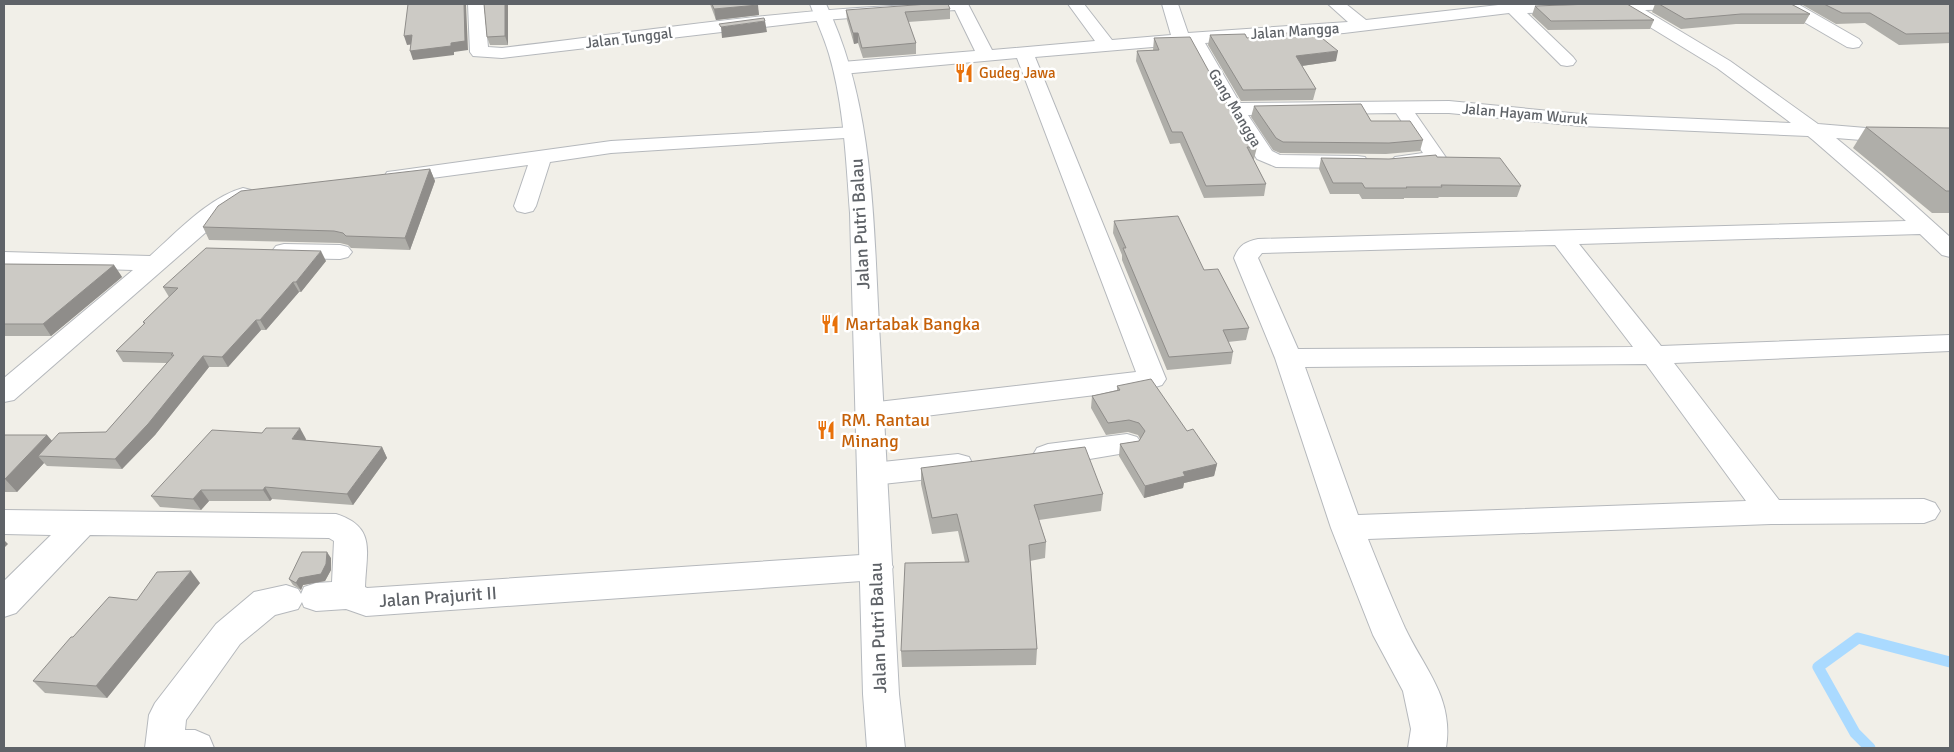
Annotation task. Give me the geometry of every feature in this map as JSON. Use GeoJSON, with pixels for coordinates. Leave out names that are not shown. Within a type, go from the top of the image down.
{"type":"FeatureCollection","features":[{"type":"Feature","properties":{"kind":"street"},"geometry":{"type":"LineString","coordinates":[[821,9],[960,4],[986,56]]}},
{"type":"Feature","properties":{"kind":"street"},"geometry":{"type":"LineString","coordinates":[[1076,4],[1108,46]]}},
{"type":"Feature","properties":{"kind":"street","name":"Gang Mangga"},"geometry":{"type":"LineString","coordinates":[[1170,4],[1187,38],[1264,156],[1269,159],[1285,162],[1381,162],[1436,159],[1431,148],[1401,107]]}},
{"type":"Feature","properties":{"kind":"street"},"geometry":{"type":"LineString","coordinates":[[1336,4],[1363,26]]}},
{"type":"Feature","properties":{"kind":"street"},"geometry":{"type":"LineString","coordinates":[[1624,4],[1735,72],[1815,130],[1950,250]]}},
{"type":"Feature","properties":{"kind":"street","name":"Jalan Mangga"},"geometry":{"type":"LineString","coordinates":[[842,68],[1187,38],[1363,26],[1513,8],[1688,4]]}},
{"type":"Feature","properties":{"kind":"street"},"geometry":{"type":"LineString","coordinates":[[1786,4],[1853,44]]}},
{"type":"Feature","properties":{"kind":"street","name":"Jalan Tunggal"},"geometry":{"type":"LineString","coordinates":[[481,5],[479,52],[490,53],[821,9]]}},
{"type":"Feature","properties":{"kind":"street"},"geometry":{"type":"LineString","coordinates":[[1513,8],[1568,61]]}},
{"type":"Feature","properties":{"kind":"street","name":"Jalan Putri Balau"},"geometry":{"type":"LineString","coordinates":[[821,9],[842,68],[854,134],[860,213],[873,474],[881,694],[886,748]]}},
{"type":"Feature","properties":{"kind":"street"},"geometry":{"type":"LineString","coordinates":[[869,413],[1152,379],[1024,53]]}},
{"type":"Feature","properties":{"kind":"street","name":"Jalan Hayam Wuruk"},"geometry":{"type":"LineString","coordinates":[[1234,110],[1401,107],[1478,109],[1581,120],[1815,130],[1950,141]]}},
{"type":"Feature","properties":{"kind":"street"},"geometry":{"type":"LineString","coordinates":[[376,179],[611,148],[854,134]]}},
{"type":"Feature","properties":{"kind":"street"},"geometry":{"type":"LineString","coordinates":[[524,206],[540,158]]}},
{"type":"Feature","properties":{"kind":"street"},"geometry":{"type":"LineString","coordinates":[[10,382],[230,200],[262,192]]}},
{"type":"Feature","properties":{"kind":"street"},"geometry":{"type":"LineString","coordinates":[[1427,748],[1430,729],[1421,689],[1392,635],[1347,528],[1288,358],[1246,258],[1249,250],[1258,246],[1926,227]]}},
{"type":"Feature","properties":{"kind":"street"},"geometry":{"type":"LineString","coordinates":[[1562,238],[1654,355],[1770,512]]}},
{"type":"Feature","properties":{"kind":"street"},"geometry":{"type":"LineString","coordinates":[[4,259],[164,255],[202,248]]}},
{"type":"Feature","properties":{"kind":"street"},"geometry":{"type":"LineString","coordinates":[[261,250],[340,252]]}},
{"type":"Feature","properties":{"kind":"street"},"geometry":{"type":"LineString","coordinates":[[1288,358],[1654,355],[1950,343]]}},
{"type":"Feature","properties":{"kind":"street"},"geometry":{"type":"LineString","coordinates":[[1017,458],[1127,444]]}},
{"type":"Feature","properties":{"kind":"street"},"geometry":{"type":"LineString","coordinates":[[873,474],[988,461]]}},
{"type":"Feature","properties":{"kind":"street"},"geometry":{"type":"LineString","coordinates":[[1347,528],[1770,512],[1924,511]]}},
{"type":"Feature","properties":{"kind":"street"},"geometry":{"type":"LineString","coordinates":[[4,522],[336,526],[350,536],[348,595]]}},
{"type":"Feature","properties":{"kind":"street"},"geometry":{"type":"LineString","coordinates":[[4,603],[82,523]]}},
{"type":"Feature","properties":{"kind":"street","name":"Jalan Prajurit II"},"geometry":{"type":"LineString","coordinates":[[194,748],[163,746],[168,715],[228,634],[266,602],[348,595],[366,602],[392,601],[876,567]]}},
{"type":"Feature","properties":{"kind":"building"},"geometry":{"type":"Polygon","coordinates":[[[408,4],[464,4],[465,41],[451,43],[451,46],[410,51],[412,35],[404,36],[408,4]]]}},
{"type":"Feature","properties":{"kind":"building"},"geometry":{"type":"Polygon","coordinates":[[[484,4],[505,4],[505,36],[487,37],[484,4]]]}},
{"type":"Feature","properties":{"kind":"building"},"geometry":{"type":"Polygon","coordinates":[[[712,4],[757,4],[758,5],[714,9],[712,4]]]}},
{"type":"Feature","properties":{"kind":"building"},"geometry":{"type":"Polygon","coordinates":[[[948,4],[950,9],[905,12],[916,43],[862,48],[858,33],[853,33],[846,10],[948,4]]]}},
{"type":"Feature","properties":{"kind":"building"},"geometry":{"type":"Polygon","coordinates":[[[1627,4],[1654,20],[1551,21],[1535,6],[1627,4]]]}},
{"type":"Feature","properties":{"kind":"building"},"geometry":{"type":"Polygon","coordinates":[[[1659,4],[1791,4],[1810,14],[1741,14],[1685,19],[1659,4]]]}},
{"type":"Feature","properties":{"kind":"building"},"geometry":{"type":"Polygon","coordinates":[[[1824,4],[1950,4],[1950,33],[1906,34],[1870,13],[1842,13],[1824,4]]]}},
{"type":"Feature","properties":{"kind":"building"},"geometry":{"type":"Polygon","coordinates":[[[764,18],[765,21],[721,27],[719,24],[764,18]]]}},
{"type":"Feature","properties":{"kind":"building"},"geometry":{"type":"Polygon","coordinates":[[[1312,30],[1338,51],[1296,56],[1316,89],[1243,90],[1210,35],[1245,34],[1247,38],[1312,30]]]}},
{"type":"Feature","properties":{"kind":"building"},"geometry":{"type":"Polygon","coordinates":[[[1190,37],[1224,99],[1257,147],[1247,147],[1266,184],[1206,186],[1182,132],[1172,132],[1137,51],[1159,50],[1154,38],[1190,37]]]}},
{"type":"Feature","properties":{"kind":"building"},"geometry":{"type":"Polygon","coordinates":[[[1361,104],[1371,121],[1410,121],[1423,140],[1389,143],[1283,142],[1276,138],[1254,106],[1361,104]]]}},
{"type":"Feature","properties":{"kind":"building"},"geometry":{"type":"Polygon","coordinates":[[[1866,127],[1950,128],[1950,191],[1946,191],[1866,127]]]}},
{"type":"Feature","properties":{"kind":"building"},"geometry":{"type":"Polygon","coordinates":[[[1436,155],[1437,157],[1500,158],[1521,186],[1441,185],[1442,187],[1365,188],[1362,183],[1333,183],[1321,158],[1389,159],[1436,155]]]}},
{"type":"Feature","properties":{"kind":"building"},"geometry":{"type":"Polygon","coordinates":[[[430,169],[405,238],[346,236],[343,233],[334,231],[203,227],[218,206],[241,191],[430,169]]]}},
{"type":"Feature","properties":{"kind":"building"},"geometry":{"type":"Polygon","coordinates":[[[1178,216],[1204,270],[1218,269],[1249,328],[1223,330],[1233,352],[1169,357],[1123,248],[1126,248],[1114,221],[1178,216]]]}},
{"type":"Feature","properties":{"kind":"building"},"geometry":{"type":"Polygon","coordinates":[[[206,248],[321,251],[296,282],[293,282],[260,320],[256,320],[222,357],[203,356],[148,424],[115,459],[38,456],[59,433],[106,432],[174,355],[171,355],[173,353],[116,351],[178,288],[163,287],[206,248]]]}},
{"type":"Feature","properties":{"kind":"building"},"geometry":{"type":"Polygon","coordinates":[[[4,264],[114,265],[43,324],[4,324],[4,264]]]}},
{"type":"Feature","properties":{"kind":"building"},"geometry":{"type":"Polygon","coordinates":[[[1151,379],[1187,431],[1193,429],[1217,464],[1183,472],[1185,476],[1145,486],[1120,444],[1139,441],[1145,431],[1139,423],[1129,420],[1108,423],[1092,396],[1120,390],[1117,386],[1151,379]]]}},
{"type":"Feature","properties":{"kind":"building"},"geometry":{"type":"Polygon","coordinates":[[[266,428],[300,428],[292,439],[382,447],[347,494],[265,487],[263,490],[201,490],[193,499],[151,496],[212,430],[262,433],[266,428]]]}},
{"type":"Feature","properties":{"kind":"building"},"geometry":{"type":"Polygon","coordinates":[[[47,435],[4,479],[4,436],[47,435]]]}},
{"type":"Feature","properties":{"kind":"building"},"geometry":{"type":"Polygon","coordinates":[[[1085,447],[1103,494],[1034,505],[1046,542],[1029,545],[1037,649],[901,651],[905,563],[969,562],[957,514],[932,518],[921,468],[1085,447]]]}},
{"type":"Feature","properties":{"kind":"building"},"geometry":{"type":"Polygon","coordinates":[[[302,552],[327,552],[326,564],[321,574],[299,578],[296,583],[289,579],[302,552]]]}},
{"type":"Feature","properties":{"kind":"building"},"geometry":{"type":"Polygon","coordinates":[[[191,571],[96,686],[33,681],[109,597],[137,600],[157,572],[191,571]]]}},
{"type":"Feature","properties":{"kind":"waterway"},"geometry":{"type":"LineString","coordinates":[[1870,748],[1855,733],[1818,667],[1858,638],[1950,662]]}},
{"type":"Feature","properties":{"kind":"place","name":"Gudeg Jawa"},"geometry":{"type":"Point","coordinates":[964,73]}},
{"type":"Feature","properties":{"kind":"place","name":"Martabak Bangka"},"geometry":{"type":"Point","coordinates":[830,324]}},
{"type":"Feature","properties":{"kind":"place","name":"RM. Rantau Minang"},"geometry":{"type":"Point","coordinates":[826,430]}}]}
